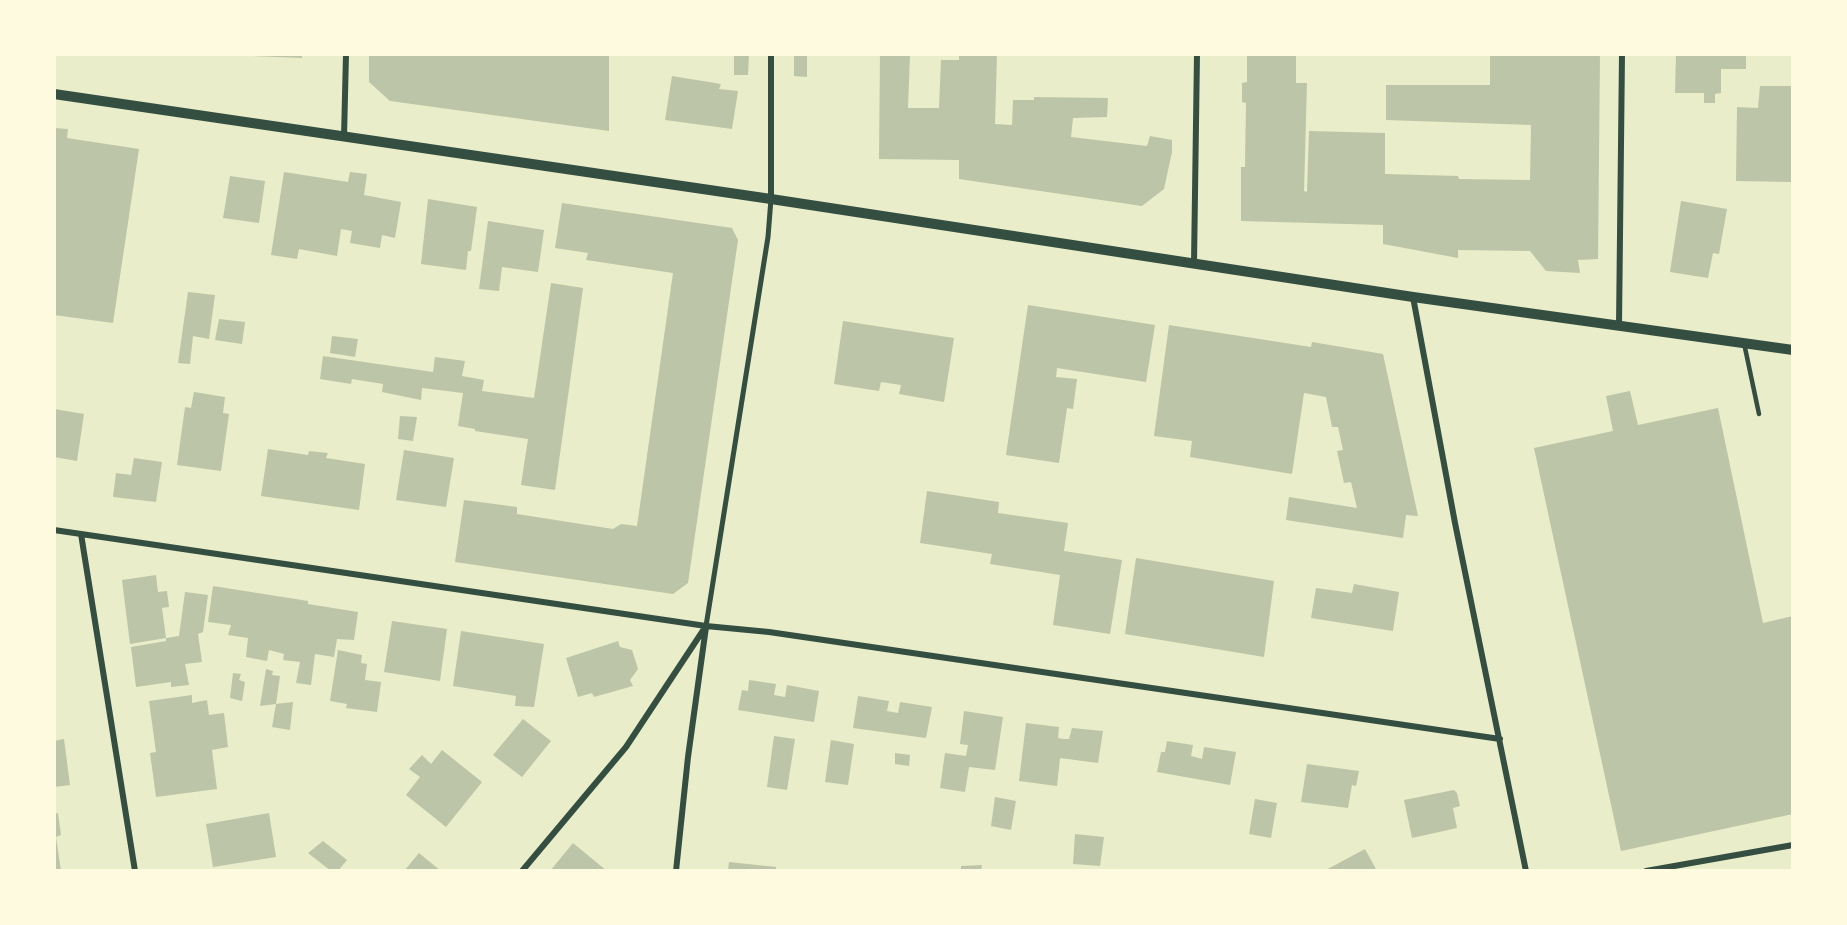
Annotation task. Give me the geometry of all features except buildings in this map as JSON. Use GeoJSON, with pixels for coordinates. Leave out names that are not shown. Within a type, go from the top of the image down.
{"type":"FeatureCollection","features":[{"type":"Feature","properties":{"kind":"street"},"geometry":{"type":"LineString","coordinates":[[344,136],[346,54]]}},
{"type":"Feature","properties":{"kind":"street"},"geometry":{"type":"LineString","coordinates":[[676,871],[688,757],[706,626],[768,237],[771,199],[771,54]]}},
{"type":"Feature","properties":{"kind":"street"},"geometry":{"type":"LineString","coordinates":[[1194,263],[1197,54]]}},
{"type":"Feature","properties":{"kind":"street"},"geometry":{"type":"LineString","coordinates":[[1619,325],[1622,54]]}},
{"type":"Feature","properties":{"kind":"street"},"geometry":{"type":"LineString","coordinates":[[54,94],[771,199],[1413,297],[1793,351]]}},
{"type":"Feature","properties":{"kind":"street"},"geometry":{"type":"LineString","coordinates":[[1413,297],[1455,524],[1526,869],[1516,871]]}},
{"type":"Feature","properties":{"kind":"street"},"geometry":{"type":"LineString","coordinates":[[54,530],[1500,739]]}},
{"type":"Feature","properties":{"kind":"street"},"geometry":{"type":"LineString","coordinates":[[81,534],[135,871]]}},
{"type":"Feature","properties":{"kind":"street"},"geometry":{"type":"LineString","coordinates":[[522,871],[626,747],[706,626]]}},
{"type":"Feature","properties":{"kind":"street"},"geometry":{"type":"LineString","coordinates":[[1646,871],[1793,845]]}},
{"type":"Feature","properties":{"kind":"lane"},"geometry":{"type":"LineString","coordinates":[[1744,343],[1759,414]]}}]}
